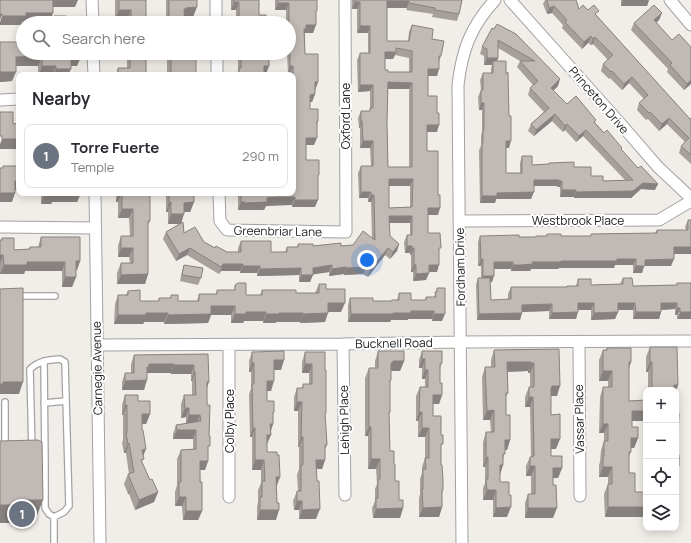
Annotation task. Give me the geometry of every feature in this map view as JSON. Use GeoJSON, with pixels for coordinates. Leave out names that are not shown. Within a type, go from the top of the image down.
{"type":"FeatureCollection","features":[{"type":"Feature","properties":{"kind":"street"},"geometry":{"type":"LineString","coordinates":[[92,0],[93,16]]}},
{"type":"Feature","properties":{"kind":"street"},"geometry":{"type":"LineString","coordinates":[[216,0],[216,16]]}},
{"type":"Feature","properties":{"kind":"street","name":"Oxford Lane"},"geometry":{"type":"LineString","coordinates":[[345,0],[346,232]]}},
{"type":"Feature","properties":{"kind":"street","name":"Fordham Drive"},"geometry":{"type":"LineString","coordinates":[[462,543],[458,85],[464,52],[474,29],[478,20],[495,0]]}},
{"type":"Feature","properties":{"kind":"street","name":"Princeton Drive"},"geometry":{"type":"LineString","coordinates":[[510,0],[658,167],[691,198]]}},
{"type":"Feature","properties":{"kind":"street"},"geometry":{"type":"LineString","coordinates":[[670,0],[691,25]]}},
{"type":"Feature","properties":{"kind":"street"},"geometry":{"type":"LineString","coordinates":[[93,60],[94,72]]}},
{"type":"Feature","properties":{"kind":"street"},"geometry":{"type":"LineString","coordinates":[[217,60],[217,72]]}},
{"type":"Feature","properties":{"kind":"street"},"geometry":{"type":"LineString","coordinates":[[0,100],[16,99]]}},
{"type":"Feature","properties":{"kind":"street","name":"Carnegie Avenue"},"geometry":{"type":"LineString","coordinates":[[95,196],[100,543]]}},
{"type":"Feature","properties":{"kind":"street","name":"Greenbriar Lane"},"geometry":{"type":"LineString","coordinates":[[219,196],[220,221],[227,230],[346,232]]}},
{"type":"Feature","properties":{"kind":"street","name":"Westbrook Place"},"geometry":{"type":"LineString","coordinates":[[459,221],[659,220],[691,202]]}},
{"type":"Feature","properties":{"kind":"street"},"geometry":{"type":"LineString","coordinates":[[0,227],[95,228]]}},
{"type":"Feature","properties":{"kind":"street","name":"Bucknell Road"},"geometry":{"type":"LineString","coordinates":[[97,345],[691,341]]}},
{"type":"Feature","properties":{"kind":"street","name":"Vassar Place"},"geometry":{"type":"LineString","coordinates":[[579,342],[580,496]]}},
{"type":"Feature","properties":{"kind":"street","name":"Lehigh Place"},"geometry":{"type":"LineString","coordinates":[[343,344],[345,495]]}},
{"type":"Feature","properties":{"kind":"street","name":"Colby Place"},"geometry":{"type":"LineString","coordinates":[[228,497],[229,345]]}},
{"type":"Feature","properties":{"kind":"lane"},"geometry":{"type":"LineString","coordinates":[[8,296],[55,296]]}},
{"type":"Feature","properties":{"kind":"lane"},"geometry":{"type":"LineString","coordinates":[[45,466],[40,457],[32,452],[30,369],[35,364],[44,361],[60,359],[65,362],[69,506],[64,512],[54,517]]}},
{"type":"Feature","properties":{"kind":"lane"},"geometry":{"type":"LineString","coordinates":[[44,361],[45,508],[49,514],[54,517]]}},
{"type":"Feature","properties":{"kind":"lane"},"geometry":{"type":"LineString","coordinates":[[44,403],[66,401]]}},
{"type":"Feature","properties":{"kind":"lane"},"geometry":{"type":"LineString","coordinates":[[0,446],[5,446],[5,402]]}},
{"type":"Feature","properties":{"kind":"lane"},"geometry":{"type":"LineString","coordinates":[[54,517],[54,543]]}},
{"type":"Feature","properties":{"kind":"building"},"geometry":{"type":"Polygon","coordinates":[[[0,0],[53,0],[53,13],[26,13],[26,16],[2,16],[2,14],[0,14],[0,0]]]}},
{"type":"Feature","properties":{"kind":"building"},"geometry":{"type":"Polygon","coordinates":[[[119,0],[146,0],[146,16],[131,16],[131,10],[119,10],[119,0]]]}},
{"type":"Feature","properties":{"kind":"building"},"geometry":{"type":"Polygon","coordinates":[[[169,0],[197,0],[197,7],[184,9],[184,16],[169,16],[169,0]]]}},
{"type":"Feature","properties":{"kind":"building"},"geometry":{"type":"Polygon","coordinates":[[[233,0],[259,0],[259,15],[266,16],[239,16],[239,2],[234,2],[233,0]]]}},
{"type":"Feature","properties":{"kind":"building"},"geometry":{"type":"Polygon","coordinates":[[[278,0],[317,0],[316,25],[306,25],[306,29],[304,29],[305,54],[318,54],[318,82],[315,82],[315,94],[310,95],[310,109],[318,109],[317,138],[306,138],[306,160],[319,160],[318,200],[295,200],[295,197],[278,197],[267,198],[267,202],[245,203],[241,202],[241,196],[296,196],[296,72],[293,72],[293,66],[290,66],[290,60],[296,60],[296,16],[289,16],[289,3],[278,3],[278,0]]]}},
{"type":"Feature","properties":{"kind":"building"},"geometry":{"type":"Polygon","coordinates":[[[355,0],[462,0],[459,14],[435,10],[435,8],[409,3],[409,1],[387,1],[387,41],[409,41],[412,25],[433,29],[432,39],[444,41],[441,56],[439,56],[439,69],[428,69],[428,96],[437,96],[439,125],[427,125],[427,151],[438,151],[438,195],[440,195],[440,208],[428,208],[428,233],[440,233],[441,248],[439,248],[439,265],[429,265],[429,273],[416,274],[416,265],[414,265],[414,248],[412,248],[412,246],[407,246],[407,235],[412,235],[412,216],[389,216],[390,236],[399,244],[393,252],[388,248],[370,270],[366,267],[332,269],[332,265],[313,268],[313,275],[301,275],[301,268],[260,269],[260,266],[243,266],[243,264],[223,264],[221,267],[190,248],[179,254],[166,232],[183,222],[184,233],[195,227],[204,242],[227,252],[241,252],[241,241],[271,241],[271,252],[287,252],[287,247],[298,247],[298,244],[313,244],[313,246],[341,243],[341,246],[353,245],[363,231],[375,240],[374,195],[371,195],[371,192],[361,192],[361,166],[373,166],[373,141],[363,141],[361,111],[370,111],[370,108],[373,108],[373,85],[360,85],[360,53],[370,53],[370,26],[360,26],[360,2],[355,2],[355,0]],[[396,48],[396,52],[385,52],[385,70],[388,70],[388,72],[412,72],[412,51],[396,48]],[[388,82],[388,167],[412,167],[412,83],[388,82]],[[389,179],[389,208],[412,207],[413,179],[389,179]]]}},
{"type":"Feature","properties":{"kind":"building"},"geometry":{"type":"Polygon","coordinates":[[[547,0],[576,0],[579,9],[583,5],[588,10],[594,5],[599,11],[595,14],[691,119],[691,155],[681,146],[689,138],[669,118],[662,124],[639,103],[648,95],[632,77],[624,84],[603,64],[613,55],[595,37],[593,39],[591,36],[584,42],[565,22],[567,20],[554,6],[549,8],[547,0]]]}},
{"type":"Feature","properties":{"kind":"building"},"geometry":{"type":"Polygon","coordinates":[[[654,5],[662,13],[654,20],[672,40],[679,34],[691,47],[691,80],[687,84],[670,65],[672,63],[634,23],[654,5]]]}},
{"type":"Feature","properties":{"kind":"building"},"geometry":{"type":"Polygon","coordinates":[[[497,24],[516,34],[560,79],[551,88],[567,104],[576,96],[596,120],[594,122],[604,133],[607,130],[638,168],[641,166],[658,184],[643,183],[633,191],[576,192],[576,190],[562,190],[562,181],[559,180],[534,180],[534,192],[497,193],[497,196],[482,196],[484,103],[481,103],[481,90],[483,90],[483,73],[493,73],[493,61],[506,61],[506,74],[508,72],[511,141],[506,141],[506,173],[522,173],[522,156],[532,156],[532,165],[574,162],[574,167],[591,167],[591,176],[603,176],[603,181],[633,180],[586,130],[579,136],[567,124],[565,126],[555,114],[536,130],[531,124],[549,108],[530,88],[538,81],[520,61],[535,61],[498,40],[498,58],[487,58],[487,49],[482,47],[492,28],[494,29],[497,24]]]}},
{"type":"Feature","properties":{"kind":"building"},"geometry":{"type":"Polygon","coordinates":[[[0,42],[16,42],[16,72],[0,72],[0,42]]]}},
{"type":"Feature","properties":{"kind":"building"},"geometry":{"type":"Polygon","coordinates":[[[42,60],[71,60],[71,69],[56,69],[56,66],[42,66],[42,60]]]}},
{"type":"Feature","properties":{"kind":"building"},"geometry":{"type":"Polygon","coordinates":[[[130,60],[146,60],[146,72],[118,72],[118,68],[130,68],[130,60]]]}},
{"type":"Feature","properties":{"kind":"building"},"geometry":{"type":"Polygon","coordinates":[[[171,60],[196,60],[196,72],[171,72],[171,60]]]}},
{"type":"Feature","properties":{"kind":"building"},"geometry":{"type":"Polygon","coordinates":[[[241,60],[269,60],[269,66],[264,66],[264,72],[239,72],[239,68],[241,68],[241,60]]]}},
{"type":"Feature","properties":{"kind":"building"},"geometry":{"type":"Polygon","coordinates":[[[0,112],[13,112],[13,124],[16,124],[16,139],[2,139],[2,136],[0,136],[0,112]]]}},
{"type":"Feature","properties":{"kind":"building"},"geometry":{"type":"Polygon","coordinates":[[[3,166],[16,166],[15,193],[0,193],[0,168],[3,168],[3,166]]]}},
{"type":"Feature","properties":{"kind":"building"},"geometry":{"type":"Polygon","coordinates":[[[122,196],[150,196],[150,221],[148,221],[148,274],[121,275],[121,263],[133,263],[133,248],[121,248],[121,236],[133,236],[133,209],[122,209],[122,196]]]}},
{"type":"Feature","properties":{"kind":"building"},"geometry":{"type":"Polygon","coordinates":[[[169,196],[194,196],[194,202],[184,203],[184,214],[171,214],[171,202],[169,202],[169,196]]]}},
{"type":"Feature","properties":{"kind":"building"},"geometry":{"type":"Polygon","coordinates":[[[688,220],[691,220],[691,247],[674,247],[674,259],[645,260],[645,266],[636,266],[636,259],[617,259],[617,261],[532,262],[533,264],[521,265],[513,265],[513,262],[494,262],[494,276],[483,276],[483,259],[481,260],[480,236],[519,235],[519,237],[536,237],[547,236],[547,234],[561,234],[561,236],[591,236],[591,234],[657,233],[657,230],[688,230],[688,220]]]}},
{"type":"Feature","properties":{"kind":"building"},"geometry":{"type":"Polygon","coordinates":[[[41,237],[80,237],[80,261],[76,261],[76,277],[65,277],[65,262],[27,262],[27,265],[4,265],[3,255],[0,255],[0,240],[2,240],[2,238],[14,238],[14,250],[30,249],[30,247],[41,247],[41,237]]]}},
{"type":"Feature","properties":{"kind":"building"},"geometry":{"type":"Polygon","coordinates":[[[184,265],[203,268],[201,278],[182,275],[184,265]]]}},
{"type":"Feature","properties":{"kind":"building"},"geometry":{"type":"Polygon","coordinates":[[[478,278],[490,278],[491,300],[511,299],[511,287],[578,286],[578,279],[591,279],[591,285],[623,284],[623,278],[632,278],[633,286],[677,285],[677,283],[691,283],[691,312],[680,312],[680,308],[677,308],[677,303],[661,303],[661,312],[636,312],[635,303],[618,303],[618,312],[594,313],[594,303],[578,303],[578,312],[552,313],[552,304],[522,305],[522,313],[479,314],[478,278]]]}},
{"type":"Feature","properties":{"kind":"building"},"geometry":{"type":"Polygon","coordinates":[[[238,283],[246,283],[246,295],[262,295],[262,290],[296,290],[296,293],[319,293],[319,284],[326,284],[326,289],[345,289],[345,303],[328,303],[328,313],[266,314],[266,312],[246,312],[246,314],[235,314],[235,306],[211,306],[211,314],[168,315],[168,313],[146,313],[146,315],[118,315],[118,295],[128,295],[128,291],[140,290],[140,301],[159,301],[159,298],[171,298],[171,295],[178,295],[178,301],[199,301],[199,294],[217,294],[217,290],[235,290],[235,285],[238,283]]]}},
{"type":"Feature","properties":{"kind":"building"},"geometry":{"type":"Polygon","coordinates":[[[23,288],[23,382],[3,382],[3,384],[0,384],[0,289],[23,288]]]}},
{"type":"Feature","properties":{"kind":"building"},"geometry":{"type":"Polygon","coordinates":[[[437,288],[445,288],[445,314],[434,314],[434,311],[411,311],[411,313],[393,314],[351,314],[350,298],[373,298],[373,301],[392,301],[399,300],[399,293],[411,293],[411,300],[426,300],[426,297],[436,297],[435,292],[437,292],[437,288]]]}},
{"type":"Feature","properties":{"kind":"building"},"geometry":{"type":"Polygon","coordinates":[[[650,347],[677,347],[678,385],[674,385],[674,387],[652,387],[652,362],[650,362],[650,347]]]}},
{"type":"Feature","properties":{"kind":"building"},"geometry":{"type":"Polygon","coordinates":[[[607,348],[631,348],[631,362],[629,362],[629,401],[643,400],[643,411],[632,411],[632,427],[638,427],[638,438],[631,438],[629,473],[635,473],[635,492],[643,492],[643,507],[608,507],[608,484],[612,484],[612,467],[603,467],[604,441],[608,441],[608,424],[603,424],[603,387],[612,387],[612,371],[603,371],[603,350],[607,350],[607,348]]]}},
{"type":"Feature","properties":{"kind":"building"},"geometry":{"type":"Polygon","coordinates":[[[559,349],[560,386],[552,386],[551,389],[551,415],[560,414],[560,439],[551,439],[551,456],[562,456],[562,468],[553,468],[553,485],[556,485],[557,508],[528,508],[528,494],[535,494],[535,466],[530,466],[530,457],[534,456],[533,397],[529,397],[529,387],[534,387],[534,363],[507,362],[508,393],[506,393],[506,415],[510,415],[510,440],[505,440],[503,465],[500,465],[500,482],[509,482],[511,507],[496,508],[496,490],[487,490],[486,479],[488,479],[488,457],[486,458],[486,432],[494,432],[494,410],[487,411],[485,367],[495,367],[494,350],[559,349]]]}},
{"type":"Feature","properties":{"kind":"building"},"geometry":{"type":"Polygon","coordinates":[[[284,351],[284,360],[274,360],[274,381],[267,381],[267,401],[274,401],[274,412],[273,424],[270,424],[271,435],[267,435],[267,452],[277,452],[277,455],[279,455],[280,477],[276,477],[277,503],[279,503],[279,510],[260,510],[262,481],[265,481],[264,460],[255,460],[255,428],[253,428],[252,384],[254,384],[254,363],[252,363],[252,352],[284,351]]]}},
{"type":"Feature","properties":{"kind":"building"},"geometry":{"type":"Polygon","coordinates":[[[378,351],[404,351],[404,361],[393,361],[393,363],[391,363],[389,412],[390,451],[394,451],[395,481],[399,481],[399,500],[403,500],[403,508],[376,509],[376,498],[378,498],[378,479],[380,479],[380,459],[371,459],[371,427],[369,427],[369,368],[378,368],[378,351]]]}},
{"type":"Feature","properties":{"kind":"building"},"geometry":{"type":"Polygon","coordinates":[[[422,351],[442,351],[440,383],[442,383],[442,395],[433,395],[433,416],[441,416],[441,435],[443,435],[443,444],[441,444],[443,480],[442,507],[423,508],[423,469],[426,469],[425,458],[429,458],[429,428],[422,428],[422,412],[419,412],[420,387],[428,387],[428,370],[425,370],[425,359],[422,359],[422,351]]]}},
{"type":"Feature","properties":{"kind":"building"},"geometry":{"type":"Polygon","coordinates":[[[305,352],[325,352],[325,413],[327,445],[325,445],[325,460],[316,460],[317,481],[319,481],[320,509],[302,510],[302,501],[297,501],[297,491],[301,491],[303,437],[301,437],[302,402],[297,402],[297,388],[303,388],[303,384],[312,384],[312,364],[305,364],[305,352]]]}},
{"type":"Feature","properties":{"kind":"building"},"geometry":{"type":"Polygon","coordinates":[[[208,354],[209,382],[207,382],[207,405],[210,405],[210,446],[208,446],[208,461],[200,461],[202,511],[186,511],[186,497],[179,497],[179,482],[181,482],[181,450],[196,449],[196,430],[177,430],[176,425],[201,421],[200,415],[189,415],[189,408],[185,408],[184,395],[196,395],[194,365],[149,364],[149,367],[147,367],[147,380],[125,381],[125,373],[134,373],[134,355],[208,354]]]}},
{"type":"Feature","properties":{"kind":"building"},"geometry":{"type":"Polygon","coordinates":[[[125,395],[138,395],[138,401],[150,401],[150,414],[142,414],[142,430],[146,449],[142,450],[144,459],[141,460],[150,480],[152,479],[158,492],[139,500],[128,474],[134,472],[126,433],[127,405],[125,405],[125,395]]]}},
{"type":"Feature","properties":{"kind":"building"},"geometry":{"type":"Polygon","coordinates":[[[38,440],[42,442],[43,500],[25,500],[25,505],[0,505],[0,441],[38,440]]]}},
{"type":"Feature","properties":{"kind":"place","name":"Torre Fuerte"},"geometry":{"type":"Point","coordinates":[22,514]}}]}
